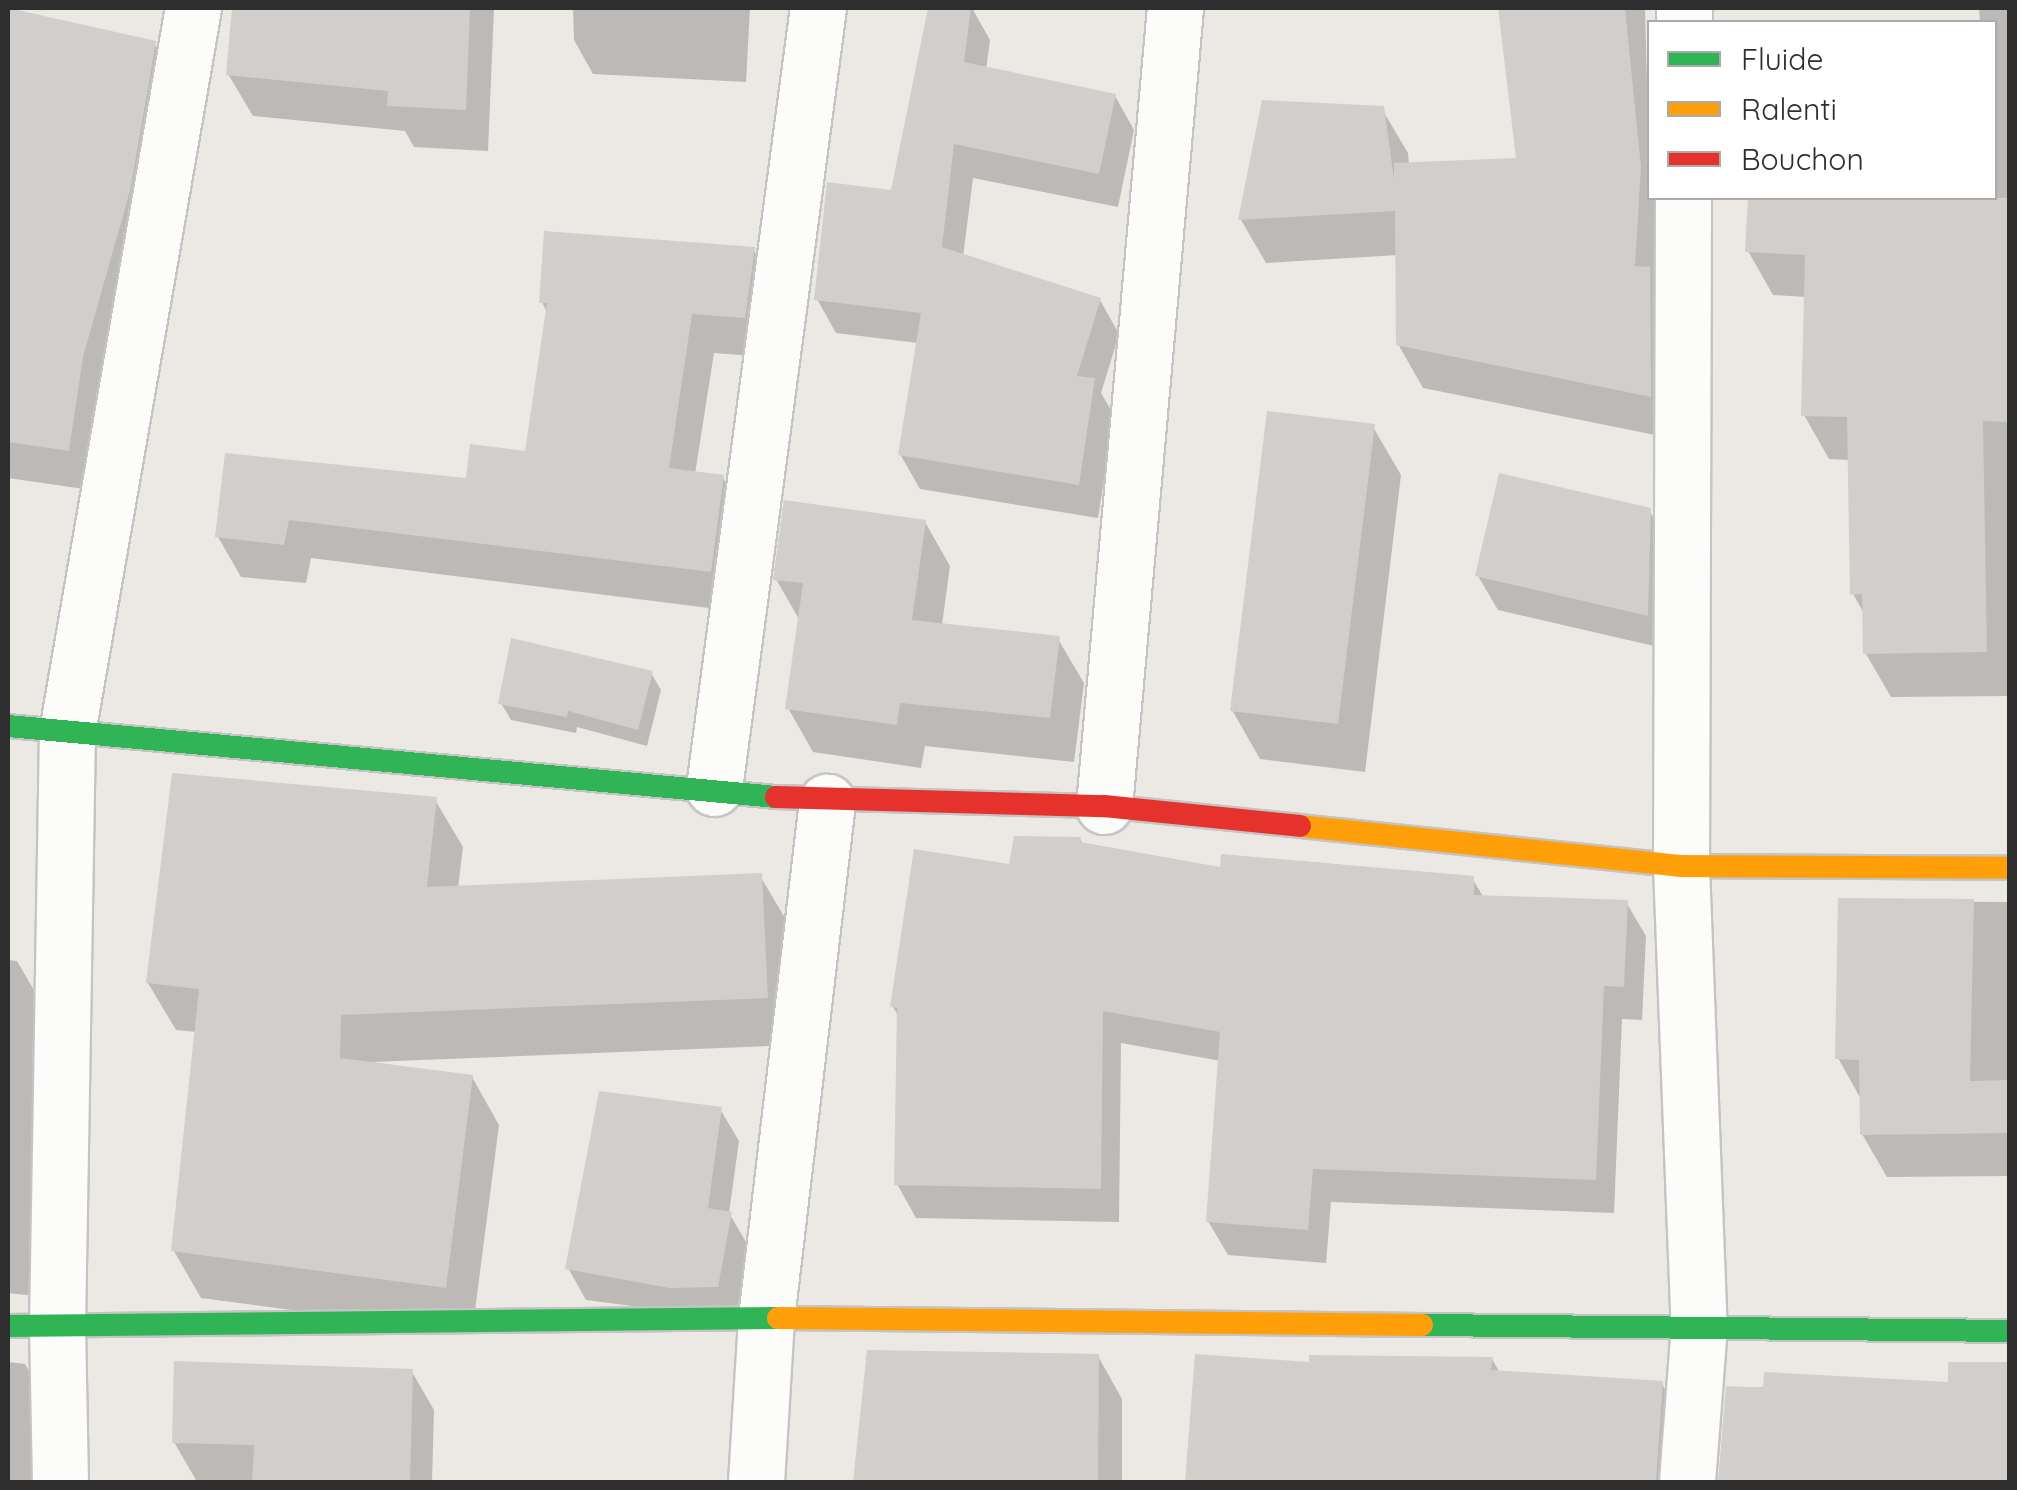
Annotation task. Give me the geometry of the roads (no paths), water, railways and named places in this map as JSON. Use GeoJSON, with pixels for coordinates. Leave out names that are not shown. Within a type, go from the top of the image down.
{"type":"FeatureCollection","features":[{"type":"Feature","properties":{"kind":"street"},"geometry":{"type":"LineString","coordinates":[[60,1482],[32,1326],[67,732],[193,8]]}},
{"type":"Feature","properties":{"kind":"street"},"geometry":{"type":"LineString","coordinates":[[714,788],[818,8]]}},
{"type":"Feature","properties":{"kind":"street"},"geometry":{"type":"LineString","coordinates":[[1104,806],[1175,8]]}},
{"type":"Feature","properties":{"kind":"street"},"geometry":{"type":"LineString","coordinates":[[1683,200],[1681,866],[1699,1325],[1687,1482]]}},
{"type":"Feature","properties":{"kind":"street"},"geometry":{"type":"LineString","coordinates":[[8,726],[714,788],[826,802],[1104,806],[1681,866],[2010,868]]}},
{"type":"Feature","properties":{"kind":"street"},"geometry":{"type":"LineString","coordinates":[[756,1482],[766,1318],[826,802]]}},
{"type":"Feature","properties":{"kind":"street"},"geometry":{"type":"LineString","coordinates":[[32,1326],[766,1318],[2010,1331]]}}]}
